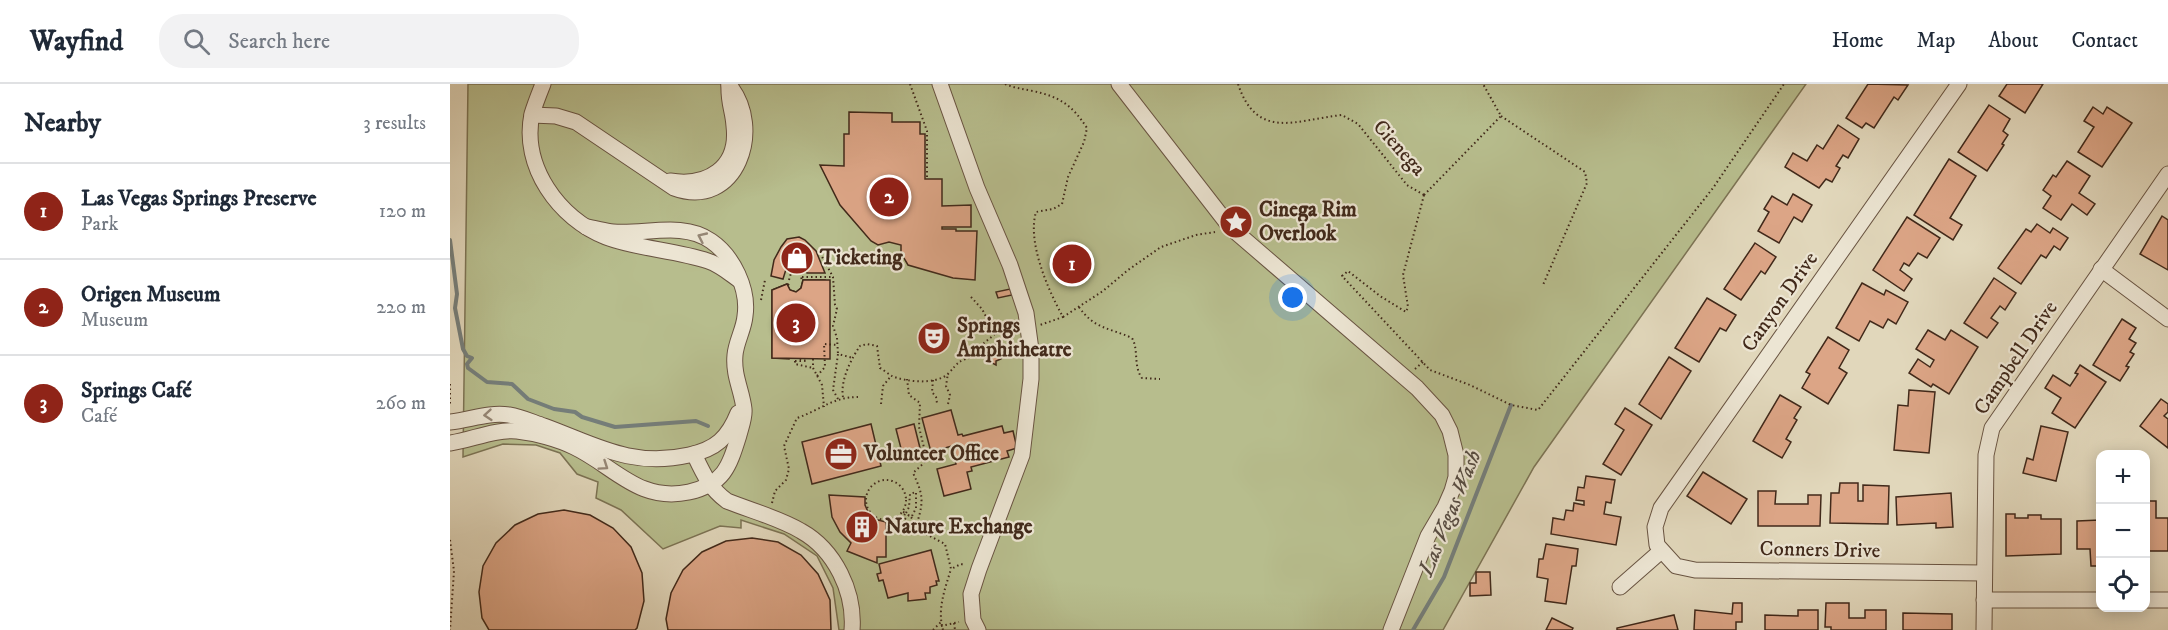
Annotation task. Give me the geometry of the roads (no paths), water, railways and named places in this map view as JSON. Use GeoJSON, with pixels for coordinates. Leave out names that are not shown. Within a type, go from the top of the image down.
{"type":"FeatureCollection","features":[{"type":"Feature","properties":{"kind":"street"},"geometry":{"type":"LineString","coordinates":[[543,84],[532,115],[531,138],[536,165],[554,200],[568,214],[606,237],[709,261],[739,279]]}},
{"type":"Feature","properties":{"kind":"street"},"geometry":{"type":"LineString","coordinates":[[532,115],[556,116],[576,122],[658,179],[689,193],[704,192],[731,173],[740,161],[745,146],[745,130],[739,97],[729,84]]}},
{"type":"Feature","properties":{"kind":"street"},"geometry":{"type":"LineString","coordinates":[[940,84],[977,188],[1010,265],[1026,313],[1031,350],[1031,379],[1022,454],[971,594],[973,620],[978,630]]}},
{"type":"Feature","properties":{"kind":"street"},"geometry":{"type":"LineString","coordinates":[[1119,84],[1230,226],[1417,388],[1442,415],[1450,430],[1456,455],[1456,477],[1452,491],[1428,536],[1391,630]]}},
{"type":"Feature","properties":{"kind":"street","name":"Canyon Drive"},"geometry":{"type":"LineString","coordinates":[[1661,551],[1655,527],[1661,508],[1959,84]]}},
{"type":"Feature","properties":{"kind":"street","name":"Campbell Drive"},"geometry":{"type":"LineString","coordinates":[[1984,630],[1986,455],[1992,428],[2168,174]]}},
{"type":"Feature","properties":{"kind":"street"},"geometry":{"type":"LineString","coordinates":[[450,443],[520,425],[573,447],[643,490],[668,493],[686,492],[710,486],[730,464],[744,410],[737,384],[735,355],[745,317],[745,303],[735,269],[722,250],[699,234],[678,230],[613,232],[586,226]]}},
{"type":"Feature","properties":{"kind":"street"},"geometry":{"type":"LineString","coordinates":[[2101,269],[2168,319]]}},
{"type":"Feature","properties":{"kind":"street"},"geometry":{"type":"LineString","coordinates":[[450,423],[488,414],[640,459],[660,459],[711,449],[733,426],[742,402]]}},
{"type":"Feature","properties":{"kind":"street"},"geometry":{"type":"LineString","coordinates":[[694,454],[710,486],[727,501],[803,532],[824,551],[844,578],[850,596],[852,630]]}},
{"type":"Feature","properties":{"kind":"street"},"geometry":{"type":"LineString","coordinates":[[1620,587],[1661,551]]}},
{"type":"Feature","properties":{"kind":"street","name":"Conners Drive"},"geometry":{"type":"LineString","coordinates":[[1661,551],[1676,566],[1695,570],[1984,573]]}},
{"type":"Feature","properties":{"kind":"street"},"geometry":{"type":"LineString","coordinates":[[1984,600],[2096,600]]}},
{"type":"Feature","properties":{"kind":"street"},"geometry":{"type":"LineString","coordinates":[[2150,600],[2168,600]]}},
{"type":"Feature","properties":{"kind":"waterway"},"geometry":{"type":"LineString","coordinates":[[450,240],[457,294],[455,308],[463,349],[467,356],[472,358],[467,364],[468,368],[487,382],[512,384],[528,399],[554,409],[575,412],[582,417],[615,427],[696,421],[708,426]]}},
{"type":"Feature","properties":{"kind":"waterway","name":"Las Vegas Wash"},"geometry":{"type":"LineString","coordinates":[[1413,630],[1444,577],[1511,405]]}},
{"type":"Feature","properties":{"kind":"place","name":"Origen Museum"},"geometry":{"type":"Point","coordinates":[889,197]}},
{"type":"Feature","properties":{"kind":"place","name":"Cinega Rim Overlook"},"geometry":{"type":"Point","coordinates":[1236,222]}},
{"type":"Feature","properties":{"kind":"place","name":"Ticketing"},"geometry":{"type":"Point","coordinates":[797,258]}},
{"type":"Feature","properties":{"kind":"place","name":"Las Vegas Springs Preserve"},"geometry":{"type":"Point","coordinates":[1072,264]}},
{"type":"Feature","properties":{"kind":"place","name":"Springs Café"},"geometry":{"type":"Point","coordinates":[796,323]}},
{"type":"Feature","properties":{"kind":"place","name":"Springs Amphitheatre"},"geometry":{"type":"Point","coordinates":[934,338]}},
{"type":"Feature","properties":{"kind":"place","name":"Volunteer Office"},"geometry":{"type":"Point","coordinates":[841,454]}},
{"type":"Feature","properties":{"kind":"place","name":"Nature Exchange"},"geometry":{"type":"Point","coordinates":[862,527]}}]}
